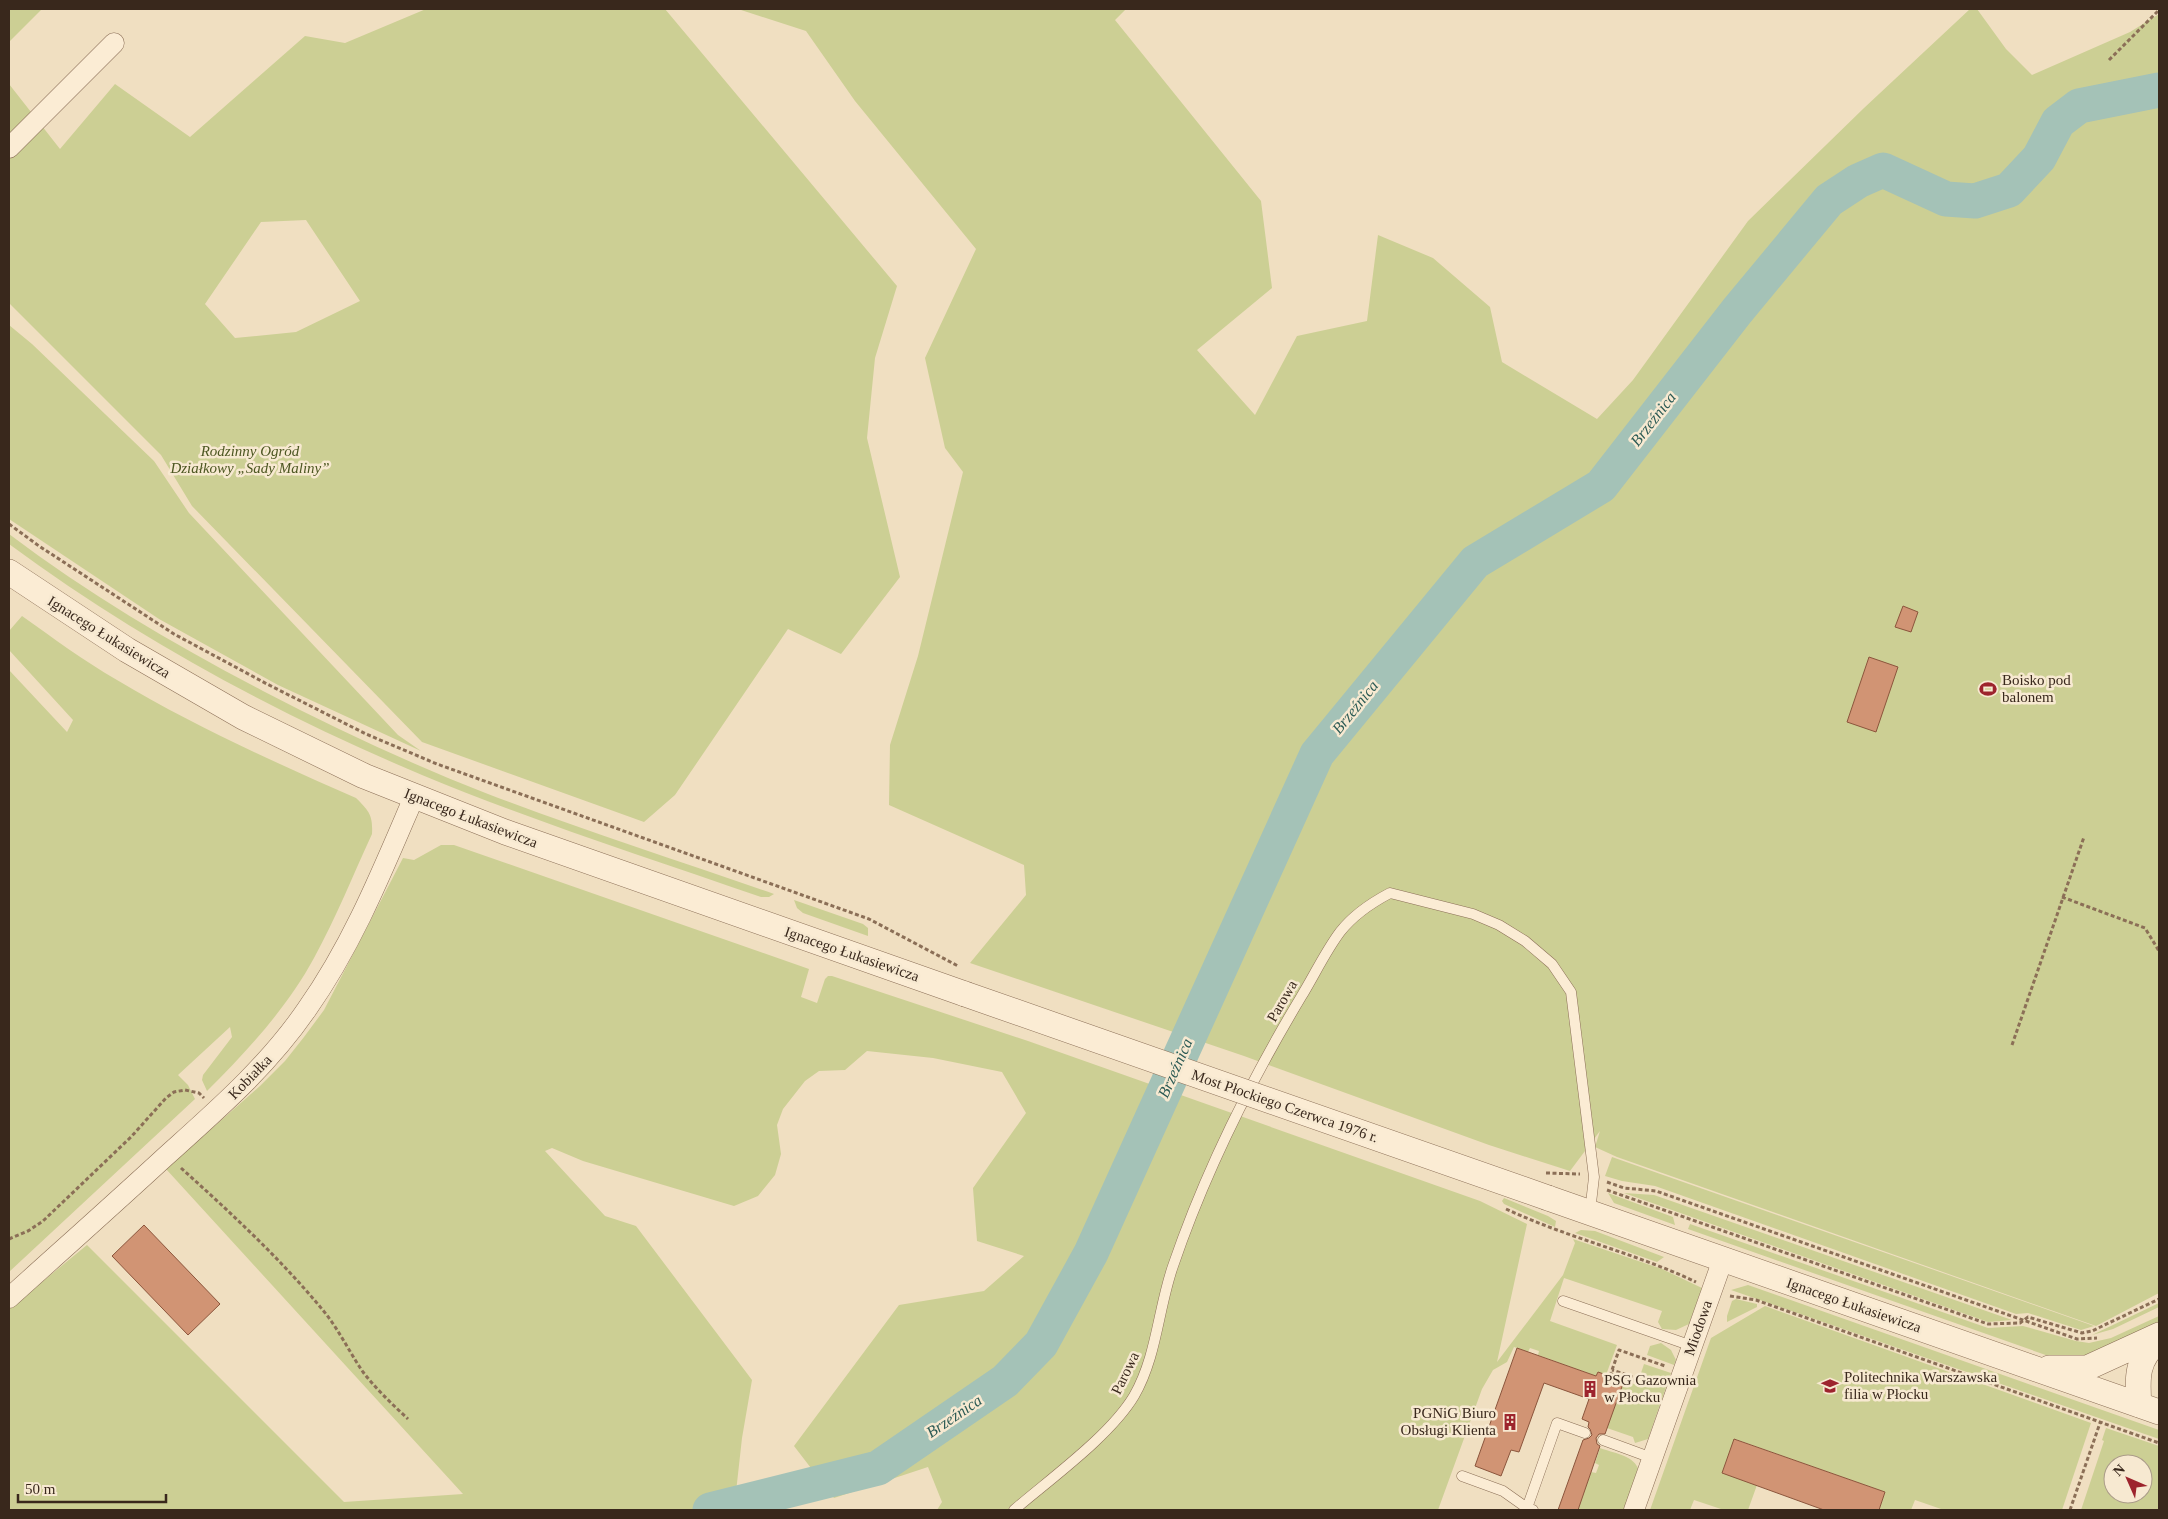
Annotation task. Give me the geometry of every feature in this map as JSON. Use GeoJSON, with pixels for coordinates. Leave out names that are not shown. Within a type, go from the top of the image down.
{"type":"FeatureCollection","features":[{"type":"Feature","properties":{"kind":"street"},"geometry":{"type":"LineString","coordinates":[[9,148],[114,43]]}},
{"type":"Feature","properties":{"kind":"street","name":"Ignacego Łukasiewicza"},"geometry":{"type":"LineString","coordinates":[[9,572],[127,650],[243,717],[364,776],[514,835],[965,994]]}},
{"type":"Feature","properties":{"kind":"street","name":"Kobiałka"},"geometry":{"type":"LineString","coordinates":[[9,1298],[216,1111],[256,1073],[286,1038],[326,982],[363,912],[414,797]]}},
{"type":"Feature","properties":{"kind":"street","name":"Most Płockiego Czerwca 1976 r."},"geometry":{"type":"LineString","coordinates":[[965,994],[1548,1198]]}},
{"type":"Feature","properties":{"kind":"street","name":"Ignacego Łukasiewicza"},"geometry":{"type":"LineString","coordinates":[[1548,1198],[2031,1368],[2152,1403]]}},
{"type":"Feature","properties":{"kind":"street","name":"Miodowa"},"geometry":{"type":"LineString","coordinates":[[1634,1510],[1722,1259]]}},
{"type":"Feature","properties":{"kind":"street"},"geometry":{"type":"LineString","coordinates":[[2031,1368],[2087,1368],[2159,1335]]}},
{"type":"Feature","properties":{"kind":"street"},"geometry":{"type":"LineString","coordinates":[[2152,1403],[2138,1370],[2147,1352],[2159,1341]]}},
{"type":"Feature","properties":{"kind":"lane","name":"Parowa"},"geometry":{"type":"LineString","coordinates":[[1014,1510],[1103,1433],[1133,1397],[1149,1361],[1172,1268],[1196,1204],[1226,1135],[1284,1026],[1340,932],[1365,906],[1390,893],[1473,914],[1499,925],[1525,941],[1552,964],[1571,992],[1594,1177],[1590,1212]]}},
{"type":"Feature","properties":{"kind":"lane"},"geometry":{"type":"LineString","coordinates":[[1563,1301],[1692,1346]]}},
{"type":"Feature","properties":{"kind":"lane"},"geometry":{"type":"LineString","coordinates":[[1462,1476],[1503,1490],[1530,1509],[1557,1423],[1585,1434]]}},
{"type":"Feature","properties":{"kind":"lane"},"geometry":{"type":"LineString","coordinates":[[1603,1440],[1652,1458]]}},
{"type":"Feature","properties":{"kind":"path"},"geometry":{"type":"LineString","coordinates":[[2109,60],[2159,10]]}},
{"type":"Feature","properties":{"kind":"path"},"geometry":{"type":"LineString","coordinates":[[9,524],[39,546],[174,634],[366,734],[437,764],[869,918],[964,969]]}},
{"type":"Feature","properties":{"kind":"path"},"geometry":{"type":"LineString","coordinates":[[2012,1044],[2084,836]]}},
{"type":"Feature","properties":{"kind":"path"},"geometry":{"type":"LineString","coordinates":[[2062,898],[2146,928],[2159,951]]}},
{"type":"Feature","properties":{"kind":"path"},"geometry":{"type":"LineString","coordinates":[[9,1239],[28,1231],[43,1221],[174,1092],[184,1090],[199,1093],[216,1111]]}},
{"type":"Feature","properties":{"kind":"path"},"geometry":{"type":"LineString","coordinates":[[167,1156],[303,1286],[348,1345],[362,1370],[382,1394],[408,1419]]}},
{"type":"Feature","properties":{"kind":"path"},"geometry":{"type":"LineString","coordinates":[[1594,1177],[1624,1188],[1656,1191],[2077,1339],[2087,1340],[2105,1336]]}},
{"type":"Feature","properties":{"kind":"path"},"geometry":{"type":"LineString","coordinates":[[1594,1177],[1605,1190],[1988,1324],[2020,1323],[2028,1317],[2082,1333],[2092,1331],[2159,1299]]}},
{"type":"Feature","properties":{"kind":"path"},"geometry":{"type":"LineString","coordinates":[[1504,1208],[1537,1224],[1665,1267],[1729,1296],[1756,1300],[2100,1423],[2159,1442]]}},
{"type":"Feature","properties":{"kind":"path"},"geometry":{"type":"LineString","coordinates":[[1611,1373],[1619,1350],[1683,1372]]}},
{"type":"Feature","properties":{"kind":"path"},"geometry":{"type":"LineString","coordinates":[[1611,1373],[1636,1378],[1634,1382],[1611,1373]]}},
{"type":"Feature","properties":{"kind":"path"},"geometry":{"type":"LineString","coordinates":[[2070,1510],[2100,1423]]}},
{"type":"Feature","properties":{"kind":"green space"},"geometry":{"type":"Polygon","coordinates":[[[9,9],[42,9],[9,42],[9,9]]]}},
{"type":"Feature","properties":{"kind":"green space","name":"Rodzinny Ogród Działkowy „Sady Maliny”"},"geometry":{"type":"Polygon","coordinates":[[[426,9],[665,9],[897,286],[875,358],[867,438],[900,577],[841,654],[788,629],[675,795],[644,822],[422,742],[192,506],[161,455],[9,303],[9,84],[60,149],[115,84],[190,137],[305,36],[345,43],[426,9]],[[306,220],[261,222],[205,304],[235,338],[296,332],[360,301],[306,220]]]}},
{"type":"Feature","properties":{"kind":"green space"},"geometry":{"type":"Polygon","coordinates":[[[738,9],[1126,9],[1115,20],[1261,201],[1272,288],[1197,350],[1255,415],[1297,336],[1367,321],[1378,235],[1433,258],[1490,307],[1502,362],[1597,419],[1633,380],[1748,221],[1864,108],[1970,9],[1977,9],[2006,49],[2032,75],[2130,32],[2159,14],[2159,1293],[2096,1326],[1617,1157],[1595,1147],[1600,1131],[1570,1171],[1489,1145],[1244,1056],[970,963],[1026,895],[1024,865],[889,805],[890,745],[918,656],[963,472],[945,448],[925,358],[976,249],[855,101],[806,31],[738,9]]]}},
{"type":"Feature","properties":{"kind":"green space"},"geometry":{"type":"Polygon","coordinates":[[[9,325],[32,344],[154,461],[189,513],[398,735],[421,751],[278,685],[159,619],[9,519],[9,325]]]}},
{"type":"Feature","properties":{"kind":"green space"},"geometry":{"type":"Polygon","coordinates":[[[9,534],[101,598],[197,656],[346,732],[431,771],[488,794],[774,894],[769,897],[761,897],[548,824],[422,775],[314,726],[209,672],[107,611],[9,544],[9,534]]]}},
{"type":"Feature","properties":{"kind":"green space"},"geometry":{"type":"Polygon","coordinates":[[[22,616],[93,665],[175,713],[265,757],[356,798],[369,814],[372,822],[372,834],[322,943],[292,994],[279,1012],[207,1091],[202,1080],[203,1075],[232,1037],[230,1027],[178,1075],[188,1085],[195,1099],[9,1272],[9,670],[67,732],[73,720],[9,650],[9,631],[22,616]]]}},
{"type":"Feature","properties":{"kind":"green space"},"geometry":{"type":"Polygon","coordinates":[[[441,845],[454,845],[809,969],[801,997],[817,1003],[825,979],[828,976],[832,976],[1028,1041],[1480,1201],[1527,1224],[1497,1362],[1563,1275],[1575,1243],[1573,1239],[1662,1269],[1702,1288],[1689,1324],[1676,1330],[1662,1329],[1658,1322],[1662,1311],[1564,1278],[1550,1321],[1617,1345],[1606,1375],[1598,1372],[1596,1376],[1538,1355],[1539,1351],[1530,1348],[1528,1352],[1514,1347],[1507,1362],[1493,1370],[1482,1389],[1438,1510],[937,1510],[942,1502],[928,1467],[834,1498],[794,1446],[899,1305],[984,1291],[1024,1256],[977,1241],[973,1188],[1026,1113],[1002,1072],[933,1058],[867,1051],[845,1070],[819,1071],[805,1081],[783,1109],[777,1125],[781,1154],[775,1175],[758,1196],[734,1206],[583,1161],[552,1148],[545,1151],[605,1216],[636,1226],[752,1380],[742,1438],[734,1510],[9,1510],[9,1309],[87,1245],[344,1502],[463,1494],[166,1169],[260,1086],[285,1061],[324,1010],[403,858],[414,860],[441,845]]]}},
{"type":"Feature","properties":{"kind":"green space"},"geometry":{"type":"Polygon","coordinates":[[[794,900],[863,924],[868,928],[868,936],[803,913],[797,908],[794,900]]]}},
{"type":"Feature","properties":{"kind":"green space"},"geometry":{"type":"Polygon","coordinates":[[[1612,1157],[2094,1326],[2081,1330],[2028,1313],[2016,1314],[1655,1186],[1622,1181],[1605,1176],[1612,1157]]]}},
{"type":"Feature","properties":{"kind":"green space"},"geometry":{"type":"Polygon","coordinates":[[[1608,1193],[1673,1217],[1675,1225],[1614,1203],[1608,1193]]]}},
{"type":"Feature","properties":{"kind":"green space"},"geometry":{"type":"Polygon","coordinates":[[[1624,1193],[1654,1195],[2012,1320],[1988,1322],[1624,1193]]]}},
{"type":"Feature","properties":{"kind":"green space"},"geometry":{"type":"Polygon","coordinates":[[[1504,1198],[1548,1216],[1556,1221],[1555,1227],[1504,1204],[1502,1201],[1504,1198]]]}},
{"type":"Feature","properties":{"kind":"green space"},"geometry":{"type":"Polygon","coordinates":[[[1690,1224],[1988,1328],[2023,1326],[2089,1343],[2111,1338],[2159,1316],[2159,1328],[2096,1356],[2060,1360],[1688,1229],[1690,1224]]]}},
{"type":"Feature","properties":{"kind":"green space"},"geometry":{"type":"Polygon","coordinates":[[[1581,1230],[1595,1231],[1664,1257],[1657,1262],[1575,1233],[1581,1230]]]}},
{"type":"Feature","properties":{"kind":"green space"},"geometry":{"type":"Polygon","coordinates":[[[1748,1285],[2159,1430],[2159,1439],[1731,1290],[1748,1285]]]}},
{"type":"Feature","properties":{"kind":"green space"},"geometry":{"type":"Polygon","coordinates":[[[1736,1299],[1757,1304],[1757,1307],[1727,1322],[1732,1301],[1736,1299]]]}},
{"type":"Feature","properties":{"kind":"green space"},"geometry":{"type":"Polygon","coordinates":[[[2159,1303],[2159,1307],[2113,1329],[2092,1335],[2159,1303]]]}},
{"type":"Feature","properties":{"kind":"green space","name":"Politechnika Warszawska filia w Płocku"},"geometry":{"type":"Polygon","coordinates":[[[1765,1306],[2091,1423],[2062,1510],[1944,1510],[1915,1500],[1911,1510],[1879,1510],[1885,1492],[1735,1439],[1757,1485],[1748,1510],[1724,1510],[1694,1500],[1690,1510],[1650,1510],[1711,1338],[1765,1306]]]}},
{"type":"Feature","properties":{"kind":"green space"},"geometry":{"type":"Polygon","coordinates":[[[1661,1343],[1671,1350],[1676,1360],[1674,1365],[1647,1355],[1650,1346],[1661,1343]]]}},
{"type":"Feature","properties":{"kind":"green space"},"geometry":{"type":"Polygon","coordinates":[[[1644,1364],[1671,1373],[1648,1439],[1635,1443],[1633,1437],[1607,1428],[1624,1381],[1637,1385],[1644,1364]]]}},
{"type":"Feature","properties":{"kind":"green space"},"geometry":{"type":"Polygon","coordinates":[[[2106,1428],[2159,1446],[2159,1510],[2081,1510],[2104,1441],[2102,1440],[2106,1428]]]}},
{"type":"Feature","properties":{"kind":"green space"},"geometry":{"type":"Polygon","coordinates":[[[1600,1448],[1627,1457],[1638,1468],[1624,1510],[1578,1510],[1591,1472],[1596,1473],[1599,1465],[1595,1463],[1600,1448]]]}},
{"type":"Feature","properties":{"kind":"building"},"geometry":{"type":"Polygon","coordinates":[[[1903,606],[1918,612],[1911,632],[1895,627],[1903,606]]]}},
{"type":"Feature","properties":{"kind":"building"},"geometry":{"type":"Polygon","coordinates":[[[1869,657],[1898,667],[1876,732],[1847,722],[1869,657]]]}},
{"type":"Feature","properties":{"kind":"building"},"geometry":{"type":"Polygon","coordinates":[[[144,1225],[220,1304],[188,1335],[112,1256],[144,1225]]]}},
{"type":"Feature","properties":{"kind":"building"},"geometry":{"type":"Polygon","coordinates":[[[1517,1348],[1596,1376],[1598,1372],[1624,1381],[1605,1434],[1599,1434],[1596,1438],[1597,1444],[1600,1446],[1578,1510],[1558,1510],[1583,1440],[1592,1435],[1588,1427],[1589,1422],[1582,1419],[1589,1399],[1544,1383],[1519,1452],[1511,1450],[1501,1476],[1475,1466],[1517,1348]]]}},
{"type":"Feature","properties":{"kind":"building"},"geometry":{"type":"Polygon","coordinates":[[[1734,1439],[1885,1492],[1879,1510],[1824,1510],[1722,1473],[1734,1439]]]}},
{"type":"Feature","properties":{"kind":"waterway","name":"Brzeźnica"},"geometry":{"type":"LineString","coordinates":[[710,1510],[878,1468],[1005,1381],[1041,1344],[1091,1253],[1317,754],[1475,562],[1601,486],[1737,311],[1829,200],[1858,181],[1883,170],[1946,199],[1975,201],[2009,190],[2039,158],[2058,122],[2079,106],[2159,90]]}},
{"type":"Feature","properties":{"kind":"place","name":"Boisko pod balonem"},"geometry":{"type":"Point","coordinates":[1988,689]}},
{"type":"Feature","properties":{"kind":"place","name":"Politechnika Warszawska filia w Płocku"},"geometry":{"type":"Point","coordinates":[1830,1386]}},
{"type":"Feature","properties":{"kind":"place","name":"PSG Gazownia w Płocku"},"geometry":{"type":"Point","coordinates":[1590,1389]}},
{"type":"Feature","properties":{"kind":"place","name":"PGNiG Biuro Obsługi Klienta"},"geometry":{"type":"Point","coordinates":[1510,1422]}}]}
